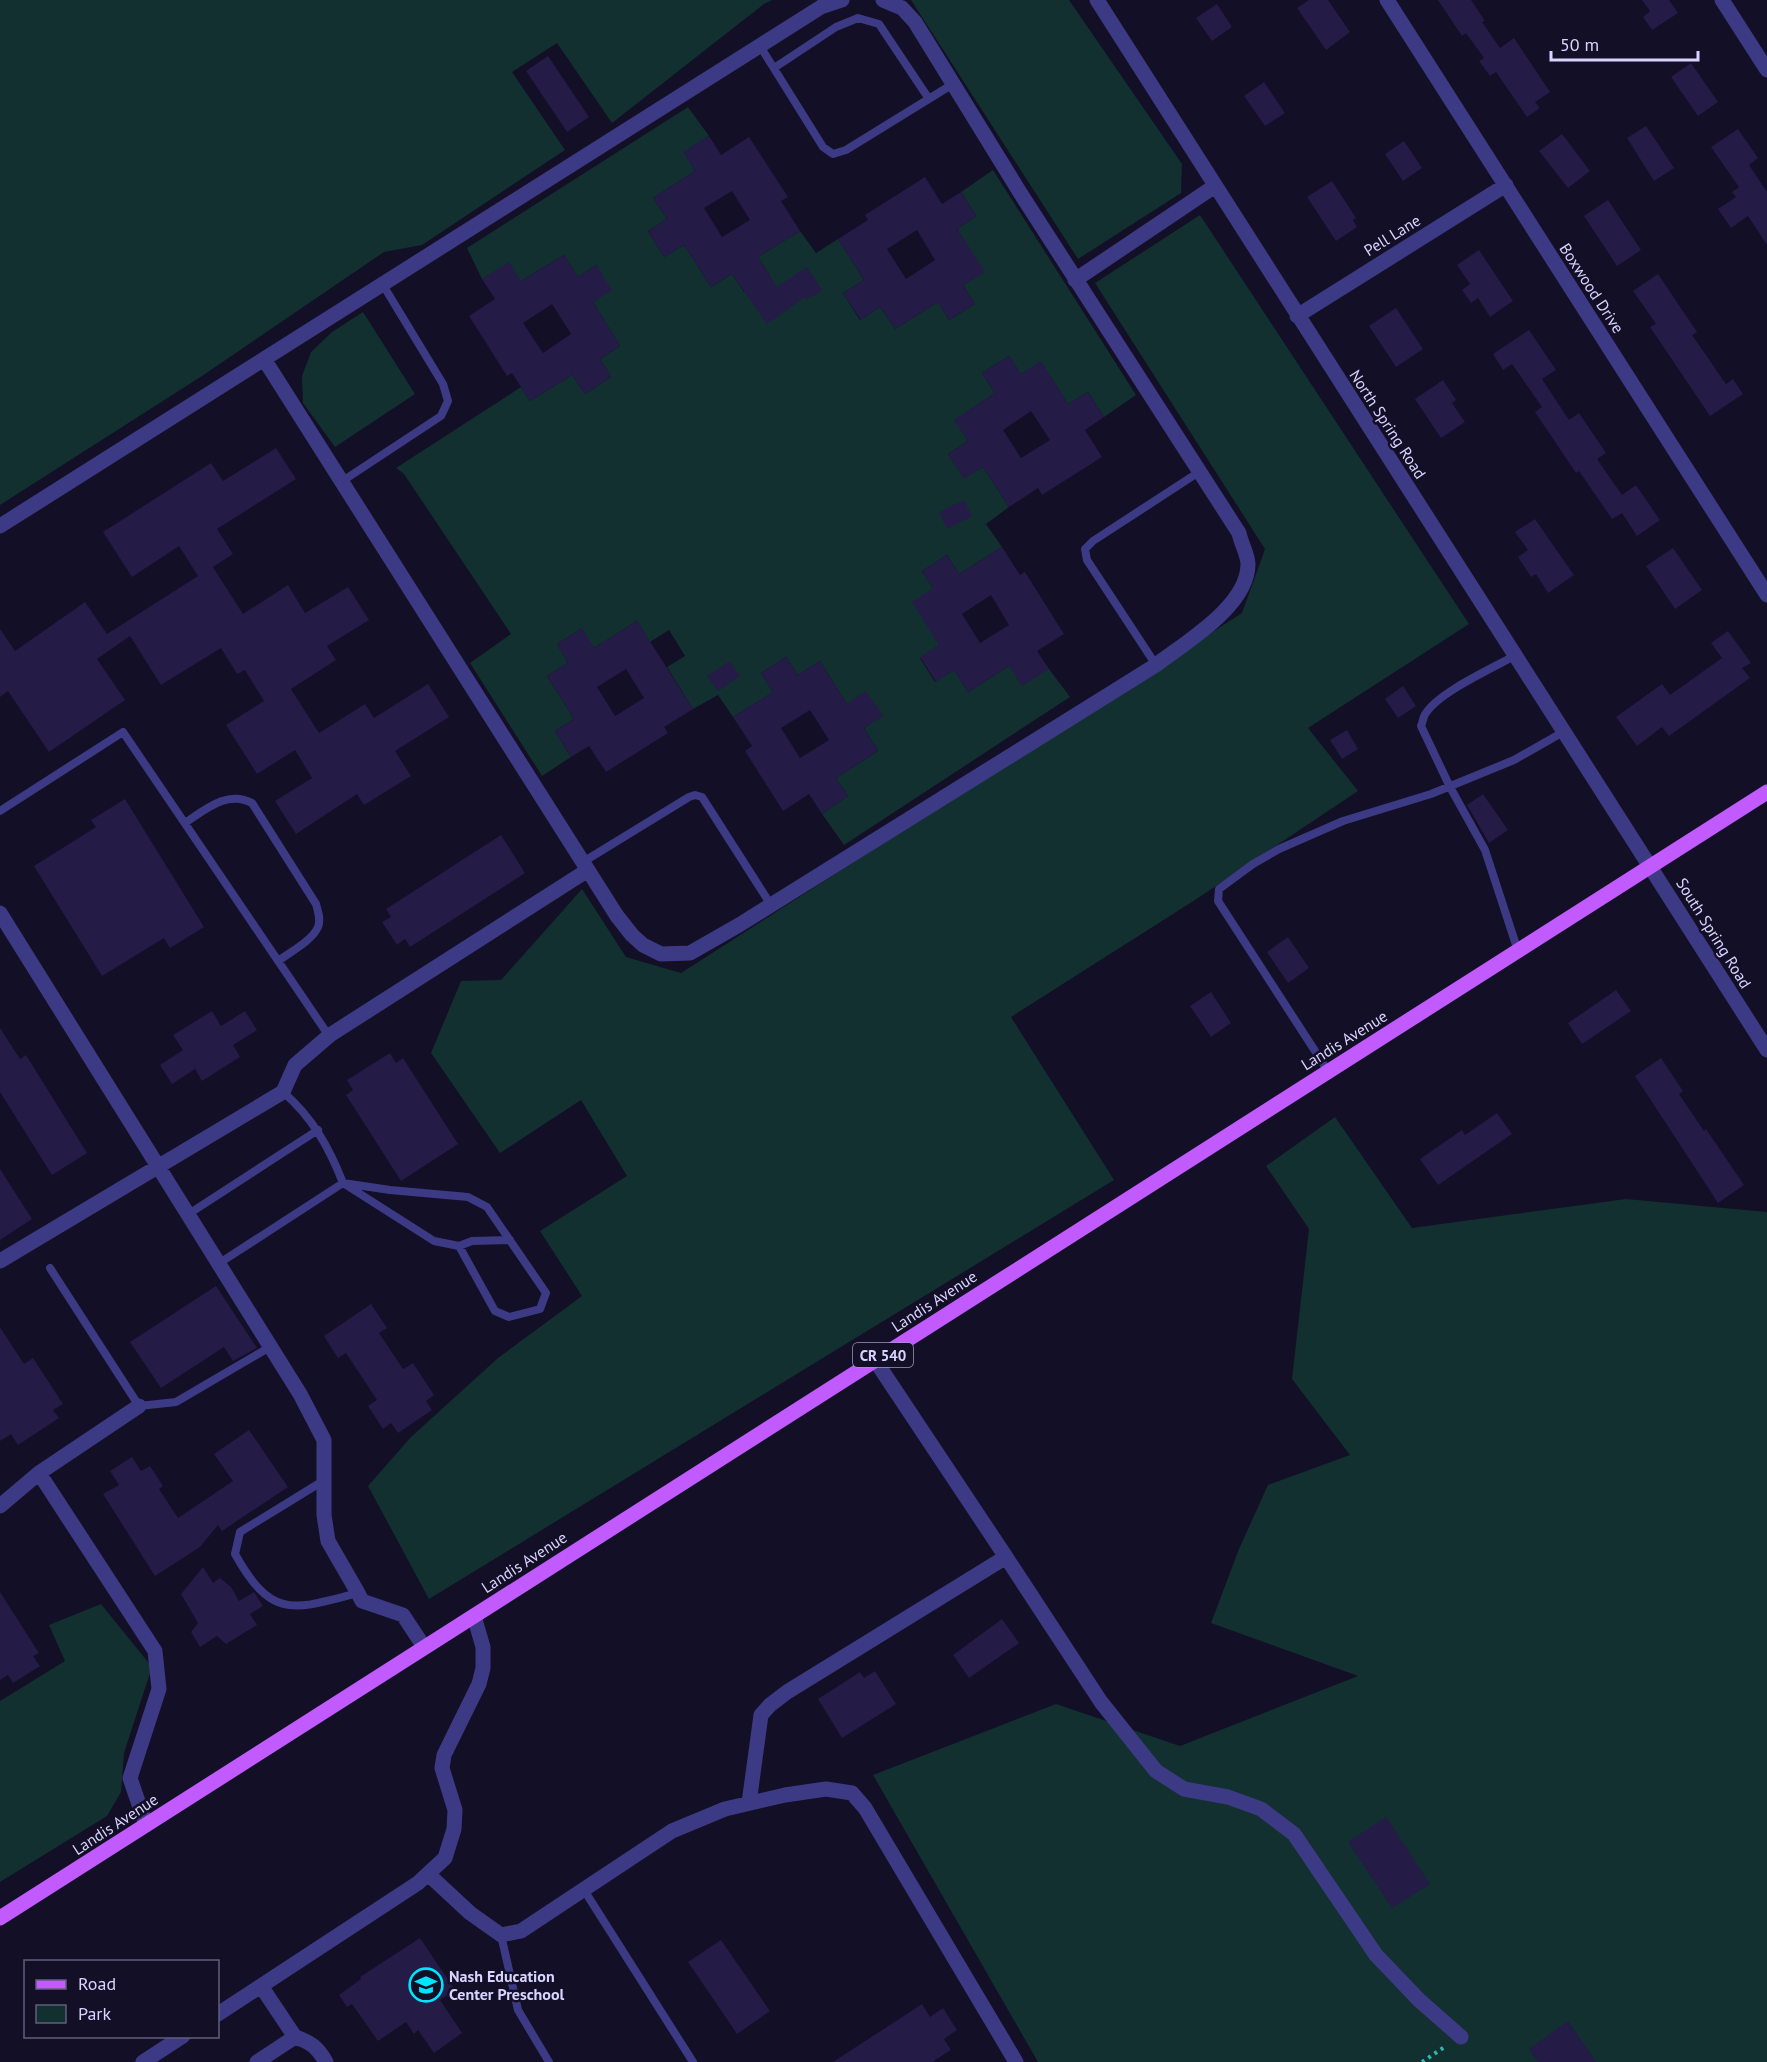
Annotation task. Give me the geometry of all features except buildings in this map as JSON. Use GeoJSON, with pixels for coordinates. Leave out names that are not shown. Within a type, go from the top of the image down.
{"type":"FeatureCollection","features":[{"type":"Feature","properties":{"kind":"main road","name":"Landis Avenue"},"geometry":{"type":"LineString","coordinates":[[0,1918],[1767,792]]}},
{"type":"Feature","properties":{"kind":"street"},"geometry":{"type":"LineString","coordinates":[[0,526],[822,7],[842,0]]}},
{"type":"Feature","properties":{"kind":"street"},"geometry":{"type":"LineString","coordinates":[[264,359],[617,916],[643,945],[661,954],[690,953],[771,905],[1156,664],[1219,615],[1234,601],[1245,583],[1248,563],[1239,533],[1075,279],[915,22],[902,8],[883,0]]}},
{"type":"Feature","properties":{"kind":"street","name":"North Spring Road"},"geometry":{"type":"LineString","coordinates":[[1097,0],[1651,867]]}},
{"type":"Feature","properties":{"kind":"street","name":"Boxwood Drive"},"geometry":{"type":"LineString","coordinates":[[1387,0],[1767,595]]}},
{"type":"Feature","properties":{"kind":"street"},"geometry":{"type":"LineString","coordinates":[[1722,0],[1767,70]]}},
{"type":"Feature","properties":{"kind":"street","name":"Pell Lane"},"geometry":{"type":"LineString","coordinates":[[1297,316],[1506,185]]}},
{"type":"Feature","properties":{"kind":"street"},"geometry":{"type":"LineString","coordinates":[[1075,279],[1215,186]]}},
{"type":"Feature","properties":{"kind":"street"},"geometry":{"type":"LineString","coordinates":[[0,1261],[283,1092],[295,1065],[329,1036],[585,866]]}},
{"type":"Feature","properties":{"kind":"street","name":"South Spring Road"},"geometry":{"type":"LineString","coordinates":[[1651,867],[1767,1050]]}},
{"type":"Feature","properties":{"kind":"street"},"geometry":{"type":"LineString","coordinates":[[0,914],[300,1394],[324,1440],[324,1515],[328,1541],[362,1601],[403,1615],[424,1647]]}},
{"type":"Feature","properties":{"kind":"street"},"geometry":{"type":"LineString","coordinates":[[875,1360],[1101,1702],[1156,1771],[1184,1790],[1228,1797],[1261,1809],[1294,1834],[1376,1955],[1419,2000],[1461,2037]]}},
{"type":"Feature","properties":{"kind":"street"},"geometry":{"type":"LineString","coordinates":[[0,1506],[39,1473],[139,1406]]}},
{"type":"Feature","properties":{"kind":"street"},"geometry":{"type":"LineString","coordinates":[[39,1473],[155,1652],[159,1689],[130,1778],[146,1825]]}},
{"type":"Feature","properties":{"kind":"street"},"geometry":{"type":"LineString","coordinates":[[749,1803],[761,1715],[770,1705],[787,1692],[1006,1557]]}},
{"type":"Feature","properties":{"kind":"street"},"geometry":{"type":"LineString","coordinates":[[219,2013],[418,1883],[445,1858],[454,1829],[455,1810],[442,1768],[444,1755],[479,1684],[483,1668],[483,1647],[474,1616]]}},
{"type":"Feature","properties":{"kind":"street"},"geometry":{"type":"LineString","coordinates":[[428,1874],[470,1913],[501,1935],[521,1931],[672,1831],[725,1809],[785,1795],[826,1789],[852,1793],[865,1808],[1016,2062]]}},
{"type":"Feature","properties":{"kind":"street"},"geometry":{"type":"LineString","coordinates":[[261,1986],[295,2037],[308,2041],[317,2048],[326,2062]]}},
{"type":"Feature","properties":{"kind":"street"},"geometry":{"type":"LineString","coordinates":[[257,2062],[295,2037]]}},
{"type":"Feature","properties":{"kind":"street"},"geometry":{"type":"LineString","coordinates":[[143,2062],[181,2038]]}},
{"type":"Feature","properties":{"kind":"lane"},"geometry":{"type":"LineString","coordinates":[[774,68],[836,27],[858,18],[879,24],[929,99]]}},
{"type":"Feature","properties":{"kind":"lane"},"geometry":{"type":"LineString","coordinates":[[760,46],[823,147],[832,154],[846,150],[953,84]]}},
{"type":"Feature","properties":{"kind":"lane"},"geometry":{"type":"LineString","coordinates":[[341,482],[441,416],[448,401],[443,384],[383,285]]}},
{"type":"Feature","properties":{"kind":"lane"},"geometry":{"type":"LineString","coordinates":[[1156,664],[1087,560],[1085,549],[1093,541],[1199,472]]}},
{"type":"Feature","properties":{"kind":"lane"},"geometry":{"type":"LineString","coordinates":[[1516,655],[1450,692],[1425,714],[1421,726],[1450,787],[1485,850],[1518,951]]}},
{"type":"Feature","properties":{"kind":"lane"},"geometry":{"type":"LineString","coordinates":[[1328,1071],[1218,901],[1218,890],[1253,864],[1279,849],[1343,821],[1450,787],[1514,760],[1565,731]]}},
{"type":"Feature","properties":{"kind":"lane"},"geometry":{"type":"LineString","coordinates":[[0,811],[123,732],[329,1036]]}},
{"type":"Feature","properties":{"kind":"lane"},"geometry":{"type":"LineString","coordinates":[[585,866],[695,795],[702,798],[771,905]]}},
{"type":"Feature","properties":{"kind":"lane"},"geometry":{"type":"LineString","coordinates":[[185,823],[227,798],[242,798],[252,803],[316,904],[319,914],[319,926],[312,936],[278,961]]}},
{"type":"Feature","properties":{"kind":"lane"},"geometry":{"type":"LineString","coordinates":[[283,1092],[300,1106],[318,1130],[343,1183],[434,1242],[459,1246],[472,1240],[510,1240]]}},
{"type":"Feature","properties":{"kind":"lane"},"geometry":{"type":"LineString","coordinates":[[187,1215],[318,1130]]}},
{"type":"Feature","properties":{"kind":"lane"},"geometry":{"type":"LineString","coordinates":[[218,1264],[343,1183],[468,1197],[487,1207],[546,1293],[540,1309],[509,1317],[495,1311],[459,1246]]}},
{"type":"Feature","properties":{"kind":"lane"},"geometry":{"type":"LineString","coordinates":[[50,1268],[139,1406],[176,1402],[270,1347]]}},
{"type":"Feature","properties":{"kind":"lane"},"geometry":{"type":"LineString","coordinates":[[323,1481],[240,1532],[235,1554],[249,1578],[268,1598],[290,1607],[313,1605],[358,1593]]}},
{"type":"Feature","properties":{"kind":"lane"},"geometry":{"type":"LineString","coordinates":[[584,1890],[693,2062]]}},
{"type":"Feature","properties":{"kind":"lane"},"geometry":{"type":"LineString","coordinates":[[501,1935],[518,2010],[549,2062]]}},
{"type":"Feature","properties":{"kind":"path"},"geometry":{"type":"LineString","coordinates":[[1422,2062],[1461,2037]]}},
{"type":"Feature","properties":{"kind":"green space"},"geometry":{"type":"Polygon","coordinates":[[[0,0],[772,0],[612,123],[557,43],[512,72],[565,150],[422,245],[384,252],[202,376],[0,505],[0,0]]]}},
{"type":"Feature","properties":{"kind":"green space"},"geometry":{"type":"Polygon","coordinates":[[[911,0],[1069,0],[1182,164],[1181,193],[1078,259],[911,0]]]}},
{"type":"Feature","properties":{"kind":"green space"},"geometry":{"type":"Polygon","coordinates":[[[688,107],[709,136],[684,152],[695,171],[653,198],[667,219],[648,231],[664,257],[684,245],[711,287],[732,274],[744,292],[770,276],[758,257],[800,231],[816,253],[838,239],[864,280],[843,293],[860,320],[880,307],[895,329],[938,302],[949,320],[975,304],[963,285],[984,272],[957,229],[976,216],[961,192],[993,170],[1136,395],[1104,417],[1088,392],[1068,404],[1041,362],[1021,374],[1009,356],[982,373],[995,393],[955,420],[968,441],[948,454],[964,478],[983,467],[1009,507],[986,524],[1002,547],[959,574],[947,555],[922,571],[933,588],[939,645],[920,658],[935,682],[954,670],[968,692],[1009,666],[1049,669],[1070,697],[844,845],[822,814],[848,796],[836,778],[878,751],[864,728],[882,716],[847,704],[820,661],[798,675],[786,657],[761,673],[773,692],[733,717],[718,695],[693,709],[667,667],[685,656],[669,630],[650,642],[637,621],[594,648],[581,629],[557,644],[568,663],[547,676],[574,719],[555,731],[571,757],[542,776],[470,663],[511,634],[404,474],[396,468],[521,387],[530,401],[572,375],[585,394],[611,377],[600,359],[620,346],[593,302],[596,265],[578,277],[564,255],[521,281],[482,279],[467,248],[688,107]]]}},
{"type":"Feature","properties":{"kind":"green space"},"geometry":{"type":"Polygon","coordinates":[[[1200,215],[1469,624],[1308,728],[1358,791],[1195,900],[1011,1017],[1114,1180],[429,1599],[368,1486],[411,1437],[498,1358],[582,1296],[540,1231],[627,1176],[581,1100],[500,1153],[431,1053],[461,981],[501,980],[582,889],[626,957],[681,973],[1242,613],[1265,549],[1095,283],[1200,215]]]}},
{"type":"Feature","properties":{"kind":"green space"},"geometry":{"type":"Polygon","coordinates":[[[363,312],[415,394],[335,447],[303,403],[302,376],[311,352],[332,332],[363,312]]]}},
{"type":"Feature","properties":{"kind":"green space"},"geometry":{"type":"Polygon","coordinates":[[[1335,1117],[1412,1228],[1626,1199],[1767,1212],[1767,2062],[1038,2062],[873,1775],[1056,1704],[1180,1746],[1358,1676],[1211,1623],[1239,1549],[1268,1485],[1350,1455],[1292,1379],[1309,1229],[1266,1166],[1335,1117]]]}},
{"type":"Feature","properties":{"kind":"green space"},"geometry":{"type":"Polygon","coordinates":[[[101,1604],[152,1667],[124,1753],[121,1792],[107,1816],[0,1882],[0,1701],[65,1661],[49,1625],[101,1604]]]}},
{"type":"Feature","properties":{"kind":"place","name":"Nash Education Center Preschool"},"geometry":{"type":"Point","coordinates":[426,1985]}}]}
